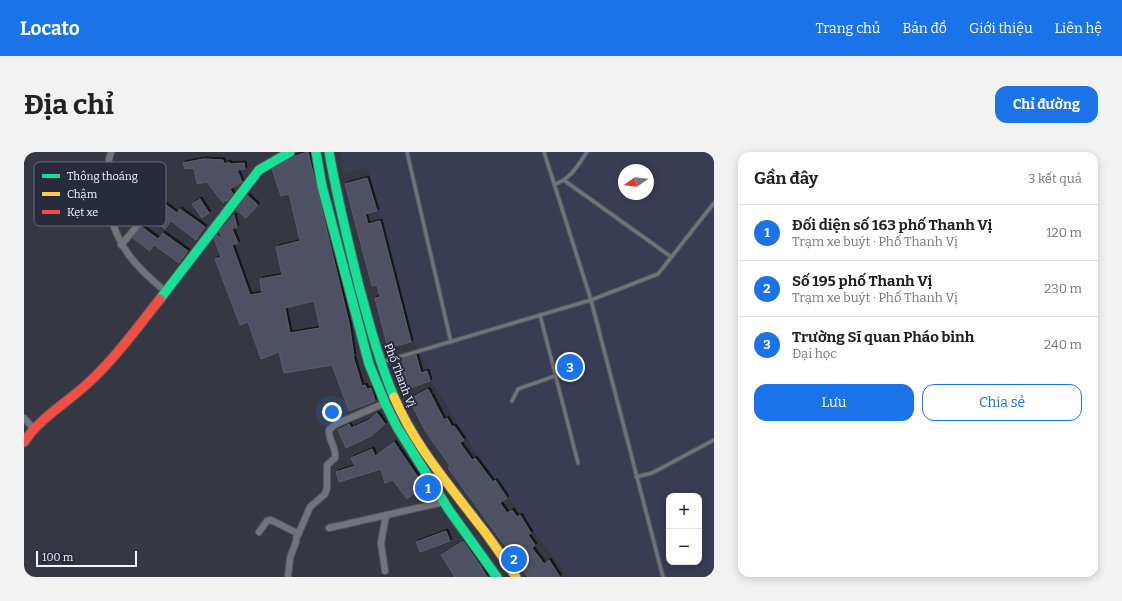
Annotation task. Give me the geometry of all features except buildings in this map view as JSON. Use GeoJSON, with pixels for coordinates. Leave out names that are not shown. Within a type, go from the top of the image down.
{"type":"FeatureCollection","features":[{"type":"Feature","properties":{"kind":"main road"},"geometry":{"type":"LineString","coordinates":[[24,442],[33,428],[87,384],[130,336],[259,170],[290,152]]}},
{"type":"Feature","properties":{"kind":"main road","name":"Phố Thanh Vị"},"geometry":{"type":"LineString","coordinates":[[316,152],[322,186],[342,266],[369,364],[385,403],[397,427],[444,502],[497,577]]}},
{"type":"Feature","properties":{"kind":"main road","name":"Phố Thanh Vị"},"geometry":{"type":"LineString","coordinates":[[329,152],[344,234],[381,363],[394,397],[407,423],[454,495],[477,521],[516,577]]}},
{"type":"Feature","properties":{"kind":"street"},"geometry":{"type":"LineString","coordinates":[[108,162],[111,152]]}},
{"type":"Feature","properties":{"kind":"street"},"geometry":{"type":"LineString","coordinates":[[114,226],[121,245],[146,276],[164,291]]}},
{"type":"Feature","properties":{"kind":"street"},"geometry":{"type":"LineString","coordinates":[[121,245],[137,226]]}},
{"type":"Feature","properties":{"kind":"street"},"geometry":{"type":"LineString","coordinates":[[288,577],[290,558],[310,507],[325,494],[327,488],[327,465],[335,458],[336,452],[329,437],[329,430],[336,424],[385,403]]}},
{"type":"Feature","properties":{"kind":"street"},"geometry":{"type":"LineString","coordinates":[[24,418],[33,428]]}},
{"type":"Feature","properties":{"kind":"street"},"geometry":{"type":"LineString","coordinates":[[329,528],[444,502]]}},
{"type":"Feature","properties":{"kind":"street"},"geometry":{"type":"LineString","coordinates":[[385,571],[381,543],[386,515]]}},
{"type":"Feature","properties":{"kind":"street"},"geometry":{"type":"LineString","coordinates":[[259,532],[267,521],[271,520],[297,533],[298,535]]}},
{"type":"Feature","properties":{"kind":"lane"},"geometry":{"type":"LineString","coordinates":[[407,152],[451,342]]}},
{"type":"Feature","properties":{"kind":"lane"},"geometry":{"type":"LineString","coordinates":[[544,152],[591,300],[663,577]]}},
{"type":"Feature","properties":{"kind":"lane"},"geometry":{"type":"LineString","coordinates":[[555,184],[565,181],[587,152]]}},
{"type":"Feature","properties":{"kind":"lane"},"geometry":{"type":"LineString","coordinates":[[565,181],[670,256]]}},
{"type":"Feature","properties":{"kind":"lane"},"geometry":{"type":"LineString","coordinates":[[381,363],[591,300],[658,274],[670,256],[714,203]]}},
{"type":"Feature","properties":{"kind":"lane"},"geometry":{"type":"LineString","coordinates":[[540,315],[578,463]]}},
{"type":"Feature","properties":{"kind":"lane"},"geometry":{"type":"LineString","coordinates":[[512,401],[518,389],[555,376]]}},
{"type":"Feature","properties":{"kind":"lane"},"geometry":{"type":"LineString","coordinates":[[636,477],[652,474],[714,440]]}},
{"type":"Feature","properties":{"kind":"shaded area"},"geometry":{"type":"Polygon","coordinates":[[[341,152],[714,152],[714,577],[568,577],[480,459],[432,382],[413,338],[367,168],[344,173],[341,152]]]}},
{"type":"Feature","properties":{"kind":"traffic: fast"},"geometry":{"type":"LineString","coordinates":[[160,299],[259,170],[290,152]]}},
{"type":"Feature","properties":{"kind":"traffic: fast"},"geometry":{"type":"LineString","coordinates":[[316,152],[322,186],[369,364],[385,403],[397,427],[449,510],[497,577]]}},
{"type":"Feature","properties":{"kind":"traffic: fast"},"geometry":{"type":"LineString","coordinates":[[329,152],[339,203],[359,286],[379,356],[394,397]]}},
{"type":"Feature","properties":{"kind":"traffic: slow"},"geometry":{"type":"LineString","coordinates":[[394,397],[411,431],[442,477],[487,535],[516,577]]}},
{"type":"Feature","properties":{"kind":"traffic: jam"},"geometry":{"type":"LineString","coordinates":[[24,442],[30,433],[45,418],[86,385],[106,365],[125,344],[160,299]]}},
{"type":"Feature","properties":{"kind":"place","name":"Trường Sĩ quan Pháo binh"},"geometry":{"type":"Point","coordinates":[570,367]}},
{"type":"Feature","properties":{"kind":"place","name":"Đối diện số 163 phố Thanh Vị"},"geometry":{"type":"Point","coordinates":[428,488]}},
{"type":"Feature","properties":{"kind":"place","name":"Số 195 phố Thanh Vị"},"geometry":{"type":"Point","coordinates":[514,559]}}]}
